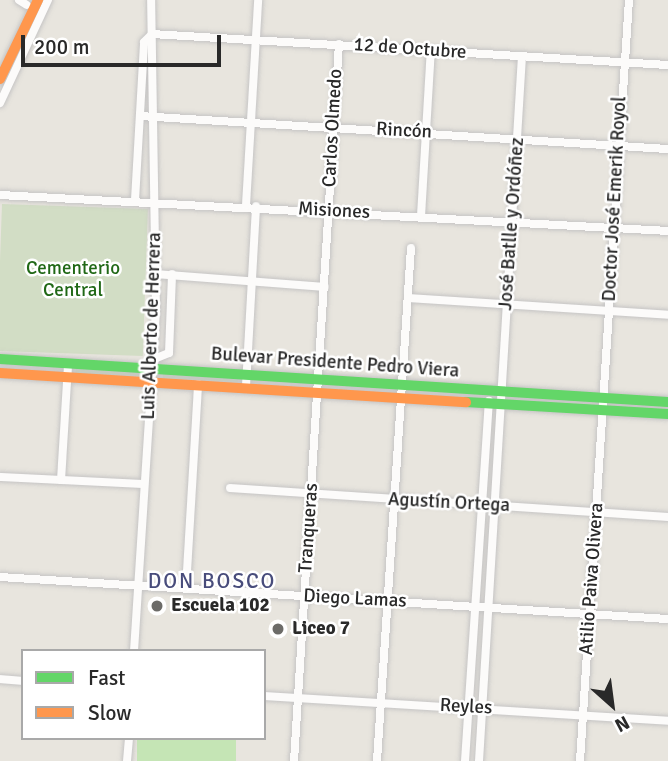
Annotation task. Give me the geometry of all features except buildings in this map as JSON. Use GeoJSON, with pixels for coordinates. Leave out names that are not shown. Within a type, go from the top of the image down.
{"type":"FeatureCollection","features":[{"type":"Feature","properties":{"kind":"main road"},"geometry":{"type":"LineString","coordinates":[[0,79],[38,0]]}},
{"type":"Feature","properties":{"kind":"main road"},"geometry":{"type":"LineString","coordinates":[[0,61],[25,2]]}},
{"type":"Feature","properties":{"kind":"main road"},"geometry":{"type":"LineString","coordinates":[[3,373],[4,359]]}},
{"type":"Feature","properties":{"kind":"main road","name":"Bulevar Presidente Pedro Viera"},"geometry":{"type":"LineString","coordinates":[[4,359],[318,386],[400,391],[502,391],[668,402]]}},
{"type":"Feature","properties":{"kind":"main road","name":"Bulevar Presidente Pedro Viera"},"geometry":{"type":"LineString","coordinates":[[3,373],[67,377],[153,370],[198,384],[246,381]]}},
{"type":"Feature","properties":{"kind":"main road","name":"Bulevar Presidente Pedro Viera"},"geometry":{"type":"LineString","coordinates":[[400,391],[488,403],[668,414]]}},
{"type":"Feature","properties":{"kind":"street"},"geometry":{"type":"LineString","coordinates":[[0,103],[2,93],[48,0]]}},
{"type":"Feature","properties":{"kind":"street","name":"Luis Alberto de Herrera"},"geometry":{"type":"LineString","coordinates":[[134,649],[153,370],[156,274],[151,0]]}},
{"type":"Feature","properties":{"kind":"street"},"geometry":{"type":"LineString","coordinates":[[246,205],[258,0]]}},
{"type":"Feature","properties":{"kind":"street","name":"Doctor José Emerik Royol"},"geometry":{"type":"LineString","coordinates":[[604,398],[629,0]]}},
{"type":"Feature","properties":{"kind":"street"},"geometry":{"type":"LineString","coordinates":[[135,200],[144,43],[152,34]]}},
{"type":"Feature","properties":{"kind":"street","name":"12 de Octubre"},"geometry":{"type":"LineString","coordinates":[[152,34],[668,65]]}},
{"type":"Feature","properties":{"kind":"street","name":"Carlos Olmedo"},"geometry":{"type":"LineString","coordinates":[[318,386],[339,44]]}},
{"type":"Feature","properties":{"kind":"street"},"geometry":{"type":"LineString","coordinates":[[421,216],[431,50]]}},
{"type":"Feature","properties":{"kind":"street","name":"José Batlle y Ordóñez"},"geometry":{"type":"LineString","coordinates":[[479,761],[522,56]]}},
{"type":"Feature","properties":{"kind":"street","name":"Rincón"},"geometry":{"type":"LineString","coordinates":[[140,116],[668,149]]}},
{"type":"Feature","properties":{"kind":"street"},"geometry":{"type":"LineString","coordinates":[[138,143],[154,144]]}},
{"type":"Feature","properties":{"kind":"street"},"geometry":{"type":"LineString","coordinates":[[136,173],[155,174]]}},
{"type":"Feature","properties":{"kind":"street","name":"Misiones"},"geometry":{"type":"LineString","coordinates":[[0,195],[155,200],[668,231]]}},
{"type":"Feature","properties":{"kind":"street"},"geometry":{"type":"LineString","coordinates":[[246,381],[256,206]]}},
{"type":"Feature","properties":{"kind":"street"},"geometry":{"type":"LineString","coordinates":[[377,761],[411,248]]}},
{"type":"Feature","properties":{"kind":"street"},"geometry":{"type":"LineString","coordinates":[[156,274],[325,287]]}},
{"type":"Feature","properties":{"kind":"street"},"geometry":{"type":"LineString","coordinates":[[153,370],[169,353],[172,274]]}},
{"type":"Feature","properties":{"kind":"street"},"geometry":{"type":"LineString","coordinates":[[408,298],[668,315]]}},
{"type":"Feature","properties":{"kind":"street"},"geometry":{"type":"LineString","coordinates":[[61,480],[68,364]]}},
{"type":"Feature","properties":{"kind":"street"},"geometry":{"type":"LineString","coordinates":[[186,588],[198,384]]}},
{"type":"Feature","properties":{"kind":"street","name":"Tranqueras"},"geometry":{"type":"LineString","coordinates":[[294,761],[318,386]]}},
{"type":"Feature","properties":{"kind":"street"},"geometry":{"type":"LineString","coordinates":[[465,761],[488,403],[502,391]]}},
{"type":"Feature","properties":{"kind":"street","name":"Atilio Paiva Olivera"},"geometry":{"type":"LineString","coordinates":[[580,761],[604,398]]}},
{"type":"Feature","properties":{"kind":"street"},"geometry":{"type":"LineString","coordinates":[[0,477],[144,484]]}},
{"type":"Feature","properties":{"kind":"street","name":"Agustín Ortega"},"geometry":{"type":"LineString","coordinates":[[230,488],[668,517]]}},
{"type":"Feature","properties":{"kind":"street","name":"Diego Lamas"},"geometry":{"type":"LineString","coordinates":[[0,577],[668,619]]}},
{"type":"Feature","properties":{"kind":"street"},"geometry":{"type":"LineString","coordinates":[[0,679],[21,681]]}},
{"type":"Feature","properties":{"kind":"street","name":"Reyles"},"geometry":{"type":"LineString","coordinates":[[266,696],[668,721]]}},
{"type":"Feature","properties":{"kind":"street"},"geometry":{"type":"LineString","coordinates":[[127,761],[129,740]]}},
{"type":"Feature","properties":{"kind":"green space","name":"Cementerio Central"},"geometry":{"type":"Polygon","coordinates":[[[2,204],[148,209],[143,356],[0,351],[2,204]]]}},
{"type":"Feature","properties":{"kind":"green space"},"geometry":{"type":"Polygon","coordinates":[[[76,368],[142,372],[143,376],[75,374],[76,368]]]}},
{"type":"Feature","properties":{"kind":"green space"},"geometry":{"type":"Polygon","coordinates":[[[163,374],[238,378],[238,382],[163,378],[163,374]]]}},
{"type":"Feature","properties":{"kind":"green space"},"geometry":{"type":"Polygon","coordinates":[[[137,740],[236,740],[236,761],[137,761],[137,740]]]}},
{"type":"Feature","properties":{"kind":"traffic: fast"},"geometry":{"type":"LineString","coordinates":[[0,359],[668,402]]}},
{"type":"Feature","properties":{"kind":"traffic: fast"},"geometry":{"type":"LineString","coordinates":[[466,402],[668,414]]}},
{"type":"Feature","properties":{"kind":"traffic: slow"},"geometry":{"type":"LineString","coordinates":[[0,79],[38,0]]}},
{"type":"Feature","properties":{"kind":"traffic: slow"},"geometry":{"type":"LineString","coordinates":[[0,373],[466,402]]}},
{"type":"Feature","properties":{"kind":"place","name":"Escuela 102"},"geometry":{"type":"Point","coordinates":[157,606]}},
{"type":"Feature","properties":{"kind":"place","name":"Liceo 7"},"geometry":{"type":"Point","coordinates":[278,629]}},
{"type":"Feature","properties":{"kind":"district","name":"DON BOSCO"},"geometry":{"type":"Point","coordinates":[212,581]}}]}
